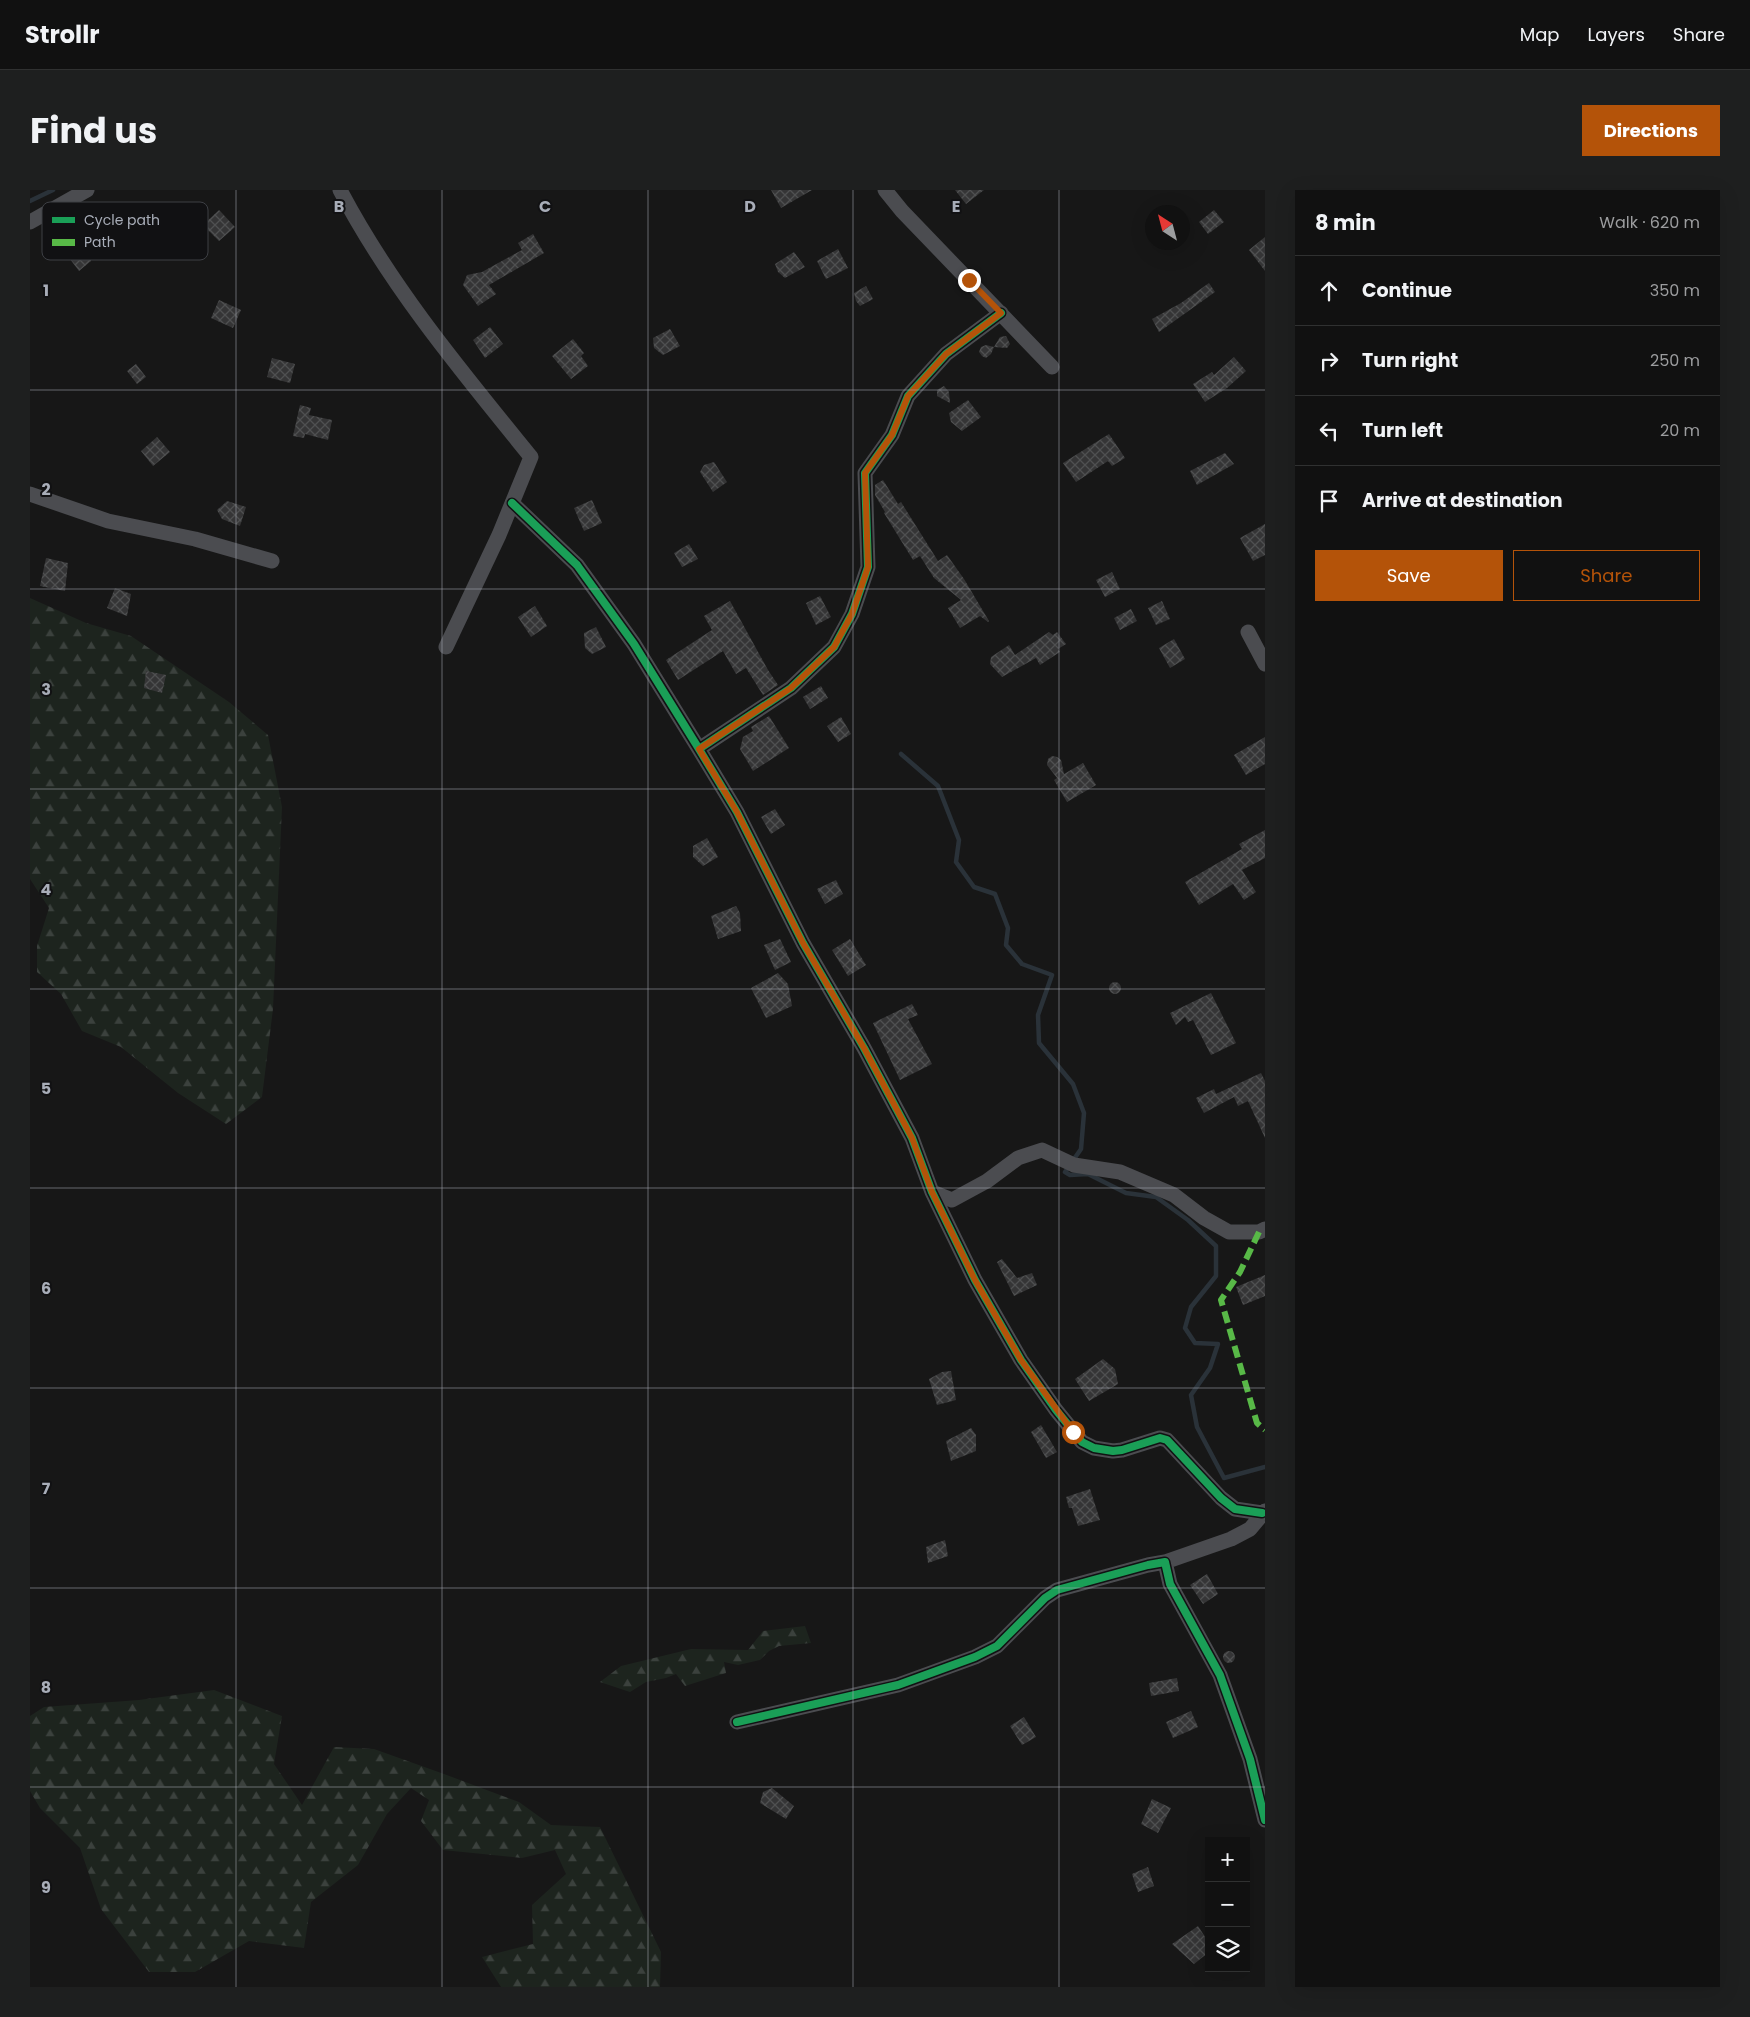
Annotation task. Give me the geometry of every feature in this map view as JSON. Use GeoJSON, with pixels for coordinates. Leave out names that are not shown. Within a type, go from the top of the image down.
{"type":"FeatureCollection","features":[{"type":"Feature","properties":{"kind":"street"},"geometry":{"type":"LineString","coordinates":[[66,202],[87,190]]}},
{"type":"Feature","properties":{"kind":"street"},"geometry":{"type":"LineString","coordinates":[[340,190],[357,223],[402,291],[464,375],[531,457],[446,647]]}},
{"type":"Feature","properties":{"kind":"street"},"geometry":{"type":"LineString","coordinates":[[885,190],[902,211],[1052,367]]}},
{"type":"Feature","properties":{"kind":"street"},"geometry":{"type":"LineString","coordinates":[[30,222],[42,215]]}},
{"type":"Feature","properties":{"kind":"street"},"geometry":{"type":"LineString","coordinates":[[699,749],[791,688],[834,647],[852,614],[868,567],[865,473],[892,435],[908,396],[946,354],[1001,313]]}},
{"type":"Feature","properties":{"kind":"street"},"geometry":{"type":"LineString","coordinates":[[30,494],[108,520],[195,539],[272,560]]}},
{"type":"Feature","properties":{"kind":"street"},"geometry":{"type":"LineString","coordinates":[[512,503],[577,565],[634,644],[737,812],[803,943],[873,1064],[912,1138],[932,1192],[975,1280],[1021,1360],[1056,1410],[1082,1442],[1094,1448],[1113,1451],[1160,1438],[1167,1440],[1221,1498],[1235,1509],[1263,1512]]}},
{"type":"Feature","properties":{"kind":"street"},"geometry":{"type":"LineString","coordinates":[[1248,632],[1265,664]]}},
{"type":"Feature","properties":{"kind":"street"},"geometry":{"type":"LineString","coordinates":[[932,1192],[952,1200],[986,1181],[1018,1158],[1042,1150],[1074,1165],[1120,1172],[1174,1195],[1204,1218],[1229,1232],[1259,1232],[1265,1229]]}},
{"type":"Feature","properties":{"kind":"street"},"geometry":{"type":"LineString","coordinates":[[737,1722],[898,1685],[975,1658],[997,1646],[1045,1598],[1057,1590],[1166,1562],[1231,1539],[1250,1529],[1263,1512]]}},
{"type":"Feature","properties":{"kind":"street"},"geometry":{"type":"LineString","coordinates":[[1166,1562],[1170,1584],[1220,1675],[1250,1759],[1265,1820]]}},
{"type":"Feature","properties":{"kind":"green space"},"geometry":{"type":"Polygon","coordinates":[[[30,598],[86,623],[131,636],[229,702],[268,735],[282,807],[273,1009],[262,1097],[226,1124],[178,1093],[121,1047],[82,1031],[61,994],[37,972],[37,946],[49,908],[30,879],[30,598]]]}},
{"type":"Feature","properties":{"kind":"green space"},"geometry":{"type":"Polygon","coordinates":[[[805,1626],[811,1643],[779,1646],[769,1651],[760,1660],[738,1665],[724,1662],[726,1673],[685,1686],[676,1674],[646,1682],[630,1692],[600,1682],[621,1666],[691,1649],[748,1650],[763,1631],[805,1626]]]}},
{"type":"Feature","properties":{"kind":"green space"},"geometry":{"type":"Polygon","coordinates":[[[214,1690],[282,1716],[274,1764],[302,1805],[334,1747],[374,1749],[519,1802],[551,1825],[600,1827],[661,1952],[660,1987],[501,1987],[482,1957],[533,1944],[532,1905],[566,1874],[555,1850],[522,1858],[443,1850],[421,1821],[429,1800],[411,1788],[387,1814],[358,1865],[311,1902],[304,1948],[249,1941],[195,1972],[149,1972],[101,1909],[80,1848],[40,1808],[30,1791],[30,1716],[44,1707],[139,1700],[214,1690]]]}},
{"type":"Feature","properties":{"kind":"building"},"geometry":{"type":"Polygon","coordinates":[[[771,190],[812,190],[781,208],[771,190]]]}},
{"type":"Feature","properties":{"kind":"building"},"geometry":{"type":"Polygon","coordinates":[[[955,190],[984,190],[966,204],[955,190]]]}},
{"type":"Feature","properties":{"kind":"building"},"geometry":{"type":"Polygon","coordinates":[[[219,210],[235,227],[219,241],[208,230],[208,220],[219,210]]]}},
{"type":"Feature","properties":{"kind":"building"},"geometry":{"type":"Polygon","coordinates":[[[1214,210],[1224,222],[1208,234],[1199,222],[1214,210]]]}},
{"type":"Feature","properties":{"kind":"building"},"geometry":{"type":"Polygon","coordinates":[[[533,234],[544,253],[489,285],[496,294],[478,306],[463,285],[467,275],[482,272],[522,250],[518,243],[533,234]]]}},
{"type":"Feature","properties":{"kind":"building"},"geometry":{"type":"Polygon","coordinates":[[[1265,237],[1265,271],[1249,250],[1265,237]]]}},
{"type":"Feature","properties":{"kind":"building"},"geometry":{"type":"Polygon","coordinates":[[[838,249],[848,268],[826,279],[817,261],[838,249]]]}},
{"type":"Feature","properties":{"kind":"building"},"geometry":{"type":"Polygon","coordinates":[[[794,252],[805,267],[785,278],[778,272],[775,264],[794,252]]]}},
{"type":"Feature","properties":{"kind":"building"},"geometry":{"type":"Polygon","coordinates":[[[71,260],[91,260],[91,261],[79,271],[71,260]]]}},
{"type":"Feature","properties":{"kind":"building"},"geometry":{"type":"Polygon","coordinates":[[[1209,283],[1215,292],[1159,332],[1152,319],[1181,303],[1209,283]]]}},
{"type":"Feature","properties":{"kind":"building"},"geometry":{"type":"Polygon","coordinates":[[[866,286],[873,299],[860,306],[856,301],[854,293],[866,286]]]}},
{"type":"Feature","properties":{"kind":"building"},"geometry":{"type":"Polygon","coordinates":[[[219,300],[241,310],[233,328],[211,318],[219,300]]]}},
{"type":"Feature","properties":{"kind":"building"},"geometry":{"type":"Polygon","coordinates":[[[490,327],[503,344],[485,358],[473,340],[490,327]]]}},
{"type":"Feature","properties":{"kind":"building"},"geometry":{"type":"Polygon","coordinates":[[[670,329],[680,346],[663,355],[654,348],[653,338],[670,329]]]}},
{"type":"Feature","properties":{"kind":"building"},"geometry":{"type":"Polygon","coordinates":[[[1006,336],[1010,344],[1007,348],[994,347],[1000,337],[1006,336]]]}},
{"type":"Feature","properties":{"kind":"building"},"geometry":{"type":"Polygon","coordinates":[[[573,339],[584,353],[581,356],[588,366],[571,379],[552,356],[573,339]]]}},
{"type":"Feature","properties":{"kind":"building"},"geometry":{"type":"Polygon","coordinates":[[[986,345],[994,347],[991,354],[986,358],[979,352],[981,347],[986,345]]]}},
{"type":"Feature","properties":{"kind":"building"},"geometry":{"type":"Polygon","coordinates":[[[1234,357],[1246,371],[1227,388],[1205,402],[1193,384],[1212,372],[1214,375],[1234,357]]]}},
{"type":"Feature","properties":{"kind":"building"},"geometry":{"type":"Polygon","coordinates":[[[272,358],[295,364],[290,383],[267,377],[272,358]]]}},
{"type":"Feature","properties":{"kind":"building"},"geometry":{"type":"Polygon","coordinates":[[[136,364],[146,377],[137,384],[127,371],[136,364]]]}},
{"type":"Feature","properties":{"kind":"building"},"geometry":{"type":"Polygon","coordinates":[[[944,386],[949,392],[950,403],[937,396],[937,390],[944,386]]]}},
{"type":"Feature","properties":{"kind":"building"},"geometry":{"type":"Polygon","coordinates":[[[968,400],[981,417],[962,431],[951,422],[949,413],[968,400]]]}},
{"type":"Feature","properties":{"kind":"building"},"geometry":{"type":"Polygon","coordinates":[[[300,405],[311,408],[309,415],[332,420],[328,440],[305,434],[304,438],[293,436],[300,405]]]}},
{"type":"Feature","properties":{"kind":"building"},"geometry":{"type":"Polygon","coordinates":[[[1109,434],[1125,458],[1112,466],[1108,461],[1076,482],[1063,463],[1109,434]]]}},
{"type":"Feature","properties":{"kind":"building"},"geometry":{"type":"Polygon","coordinates":[[[157,437],[170,452],[153,466],[141,451],[157,437]]]}},
{"type":"Feature","properties":{"kind":"building"},"geometry":{"type":"Polygon","coordinates":[[[1225,453],[1234,464],[1197,485],[1190,471],[1225,453]]]}},
{"type":"Feature","properties":{"kind":"building"},"geometry":{"type":"Polygon","coordinates":[[[714,462],[727,482],[713,492],[700,472],[704,465],[714,462]]]}},
{"type":"Feature","properties":{"kind":"building"},"geometry":{"type":"Polygon","coordinates":[[[883,480],[898,504],[901,502],[938,561],[947,555],[964,579],[988,622],[980,616],[960,628],[948,608],[961,600],[934,578],[920,556],[913,560],[884,513],[875,495],[875,485],[883,480]]]}},
{"type":"Feature","properties":{"kind":"building"},"geometry":{"type":"Polygon","coordinates":[[[592,500],[602,523],[584,531],[574,508],[592,500]]]}},
{"type":"Feature","properties":{"kind":"building"},"geometry":{"type":"Polygon","coordinates":[[[227,501],[246,507],[240,526],[222,519],[217,510],[227,501]]]}},
{"type":"Feature","properties":{"kind":"building"},"geometry":{"type":"Polygon","coordinates":[[[1265,524],[1265,555],[1253,561],[1240,538],[1265,524]]]}},
{"type":"Feature","properties":{"kind":"building"},"geometry":{"type":"Polygon","coordinates":[[[689,544],[698,559],[682,567],[674,553],[689,544]]]}},
{"type":"Feature","properties":{"kind":"building"},"geometry":{"type":"Polygon","coordinates":[[[46,558],[68,563],[65,591],[40,586],[46,558]]]}},
{"type":"Feature","properties":{"kind":"building"},"geometry":{"type":"Polygon","coordinates":[[[1112,572],[1120,589],[1105,597],[1096,580],[1112,572]]]}},
{"type":"Feature","properties":{"kind":"building"},"geometry":{"type":"Polygon","coordinates":[[[115,588],[131,594],[127,616],[107,608],[115,588]]]}},
{"type":"Feature","properties":{"kind":"building"},"geometry":{"type":"Polygon","coordinates":[[[820,596],[831,617],[816,625],[806,603],[820,596]]]}},
{"type":"Feature","properties":{"kind":"building"},"geometry":{"type":"Polygon","coordinates":[[[730,601],[778,685],[763,695],[746,668],[736,674],[723,651],[678,680],[666,660],[712,630],[704,616],[730,601]]]}},
{"type":"Feature","properties":{"kind":"building"},"geometry":{"type":"Polygon","coordinates":[[[1162,601],[1170,619],[1156,625],[1148,608],[1162,601]]]}},
{"type":"Feature","properties":{"kind":"building"},"geometry":{"type":"Polygon","coordinates":[[[535,606],[547,626],[531,637],[518,617],[535,606]]]}},
{"type":"Feature","properties":{"kind":"building"},"geometry":{"type":"Polygon","coordinates":[[[1131,609],[1137,621],[1120,630],[1114,618],[1131,609]]]}},
{"type":"Feature","properties":{"kind":"building"},"geometry":{"type":"Polygon","coordinates":[[[596,627],[606,647],[592,654],[585,648],[584,633],[596,627]]]}},
{"type":"Feature","properties":{"kind":"building"},"geometry":{"type":"Polygon","coordinates":[[[1049,632],[1053,635],[1057,632],[1066,644],[1058,649],[1060,652],[1040,665],[1036,658],[1002,677],[990,664],[991,657],[1009,645],[1015,655],[1049,632]]]}},
{"type":"Feature","properties":{"kind":"building"},"geometry":{"type":"Polygon","coordinates":[[[1174,639],[1185,659],[1170,668],[1159,648],[1174,639]]]}},
{"type":"Feature","properties":{"kind":"building"},"geometry":{"type":"Polygon","coordinates":[[[146,671],[166,675],[162,693],[144,688],[146,671]]]}},
{"type":"Feature","properties":{"kind":"building"},"geometry":{"type":"Polygon","coordinates":[[[821,686],[828,698],[810,709],[803,697],[821,686]]]}},
{"type":"Feature","properties":{"kind":"building"},"geometry":{"type":"Polygon","coordinates":[[[769,716],[789,748],[753,771],[740,749],[743,737],[753,731],[751,727],[769,716]]]}},
{"type":"Feature","properties":{"kind":"building"},"geometry":{"type":"Polygon","coordinates":[[[841,717],[851,734],[838,742],[827,726],[841,717]]]}},
{"type":"Feature","properties":{"kind":"building"},"geometry":{"type":"Polygon","coordinates":[[[1265,737],[1265,764],[1246,775],[1234,755],[1265,737]]]}},
{"type":"Feature","properties":{"kind":"building"},"geometry":{"type":"Polygon","coordinates":[[[1052,756],[1061,760],[1064,774],[1083,763],[1096,785],[1067,802],[1054,780],[1057,778],[1047,765],[1048,759],[1052,756]]]}},
{"type":"Feature","properties":{"kind":"building"},"geometry":{"type":"Polygon","coordinates":[[[775,809],[785,825],[771,834],[761,817],[775,809]]]}},
{"type":"Feature","properties":{"kind":"building"},"geometry":{"type":"Polygon","coordinates":[[[1265,830],[1265,858],[1242,870],[1256,892],[1244,900],[1233,884],[1199,905],[1185,882],[1242,849],[1239,844],[1265,830]]]}},
{"type":"Feature","properties":{"kind":"building"},"geometry":{"type":"Polygon","coordinates":[[[707,838],[718,857],[703,866],[693,857],[693,846],[707,838]]]}},
{"type":"Feature","properties":{"kind":"building"},"geometry":{"type":"Polygon","coordinates":[[[836,880],[843,894],[825,904],[817,889],[836,880]]]}},
{"type":"Feature","properties":{"kind":"building"},"geometry":{"type":"Polygon","coordinates":[[[736,906],[740,913],[741,931],[718,939],[711,916],[736,906]]]}},
{"type":"Feature","properties":{"kind":"building"},"geometry":{"type":"Polygon","coordinates":[[[780,939],[791,962],[775,970],[764,945],[780,939]]]}},
{"type":"Feature","properties":{"kind":"building"},"geometry":{"type":"Polygon","coordinates":[[[850,939],[866,965],[848,976],[832,950],[850,939]]]}},
{"type":"Feature","properties":{"kind":"building"},"geometry":{"type":"Polygon","coordinates":[[[778,973],[788,984],[792,1006],[766,1018],[751,988],[778,973]]]}},
{"type":"Feature","properties":{"kind":"building"},"geometry":{"type":"Polygon","coordinates":[[[1113,982],[1117,982],[1121,988],[1117,994],[1113,994],[1109,990],[1109,986],[1113,982]]]}},
{"type":"Feature","properties":{"kind":"building"},"geometry":{"type":"Polygon","coordinates":[[[1211,993],[1236,1043],[1211,1055],[1193,1020],[1188,1022],[1185,1017],[1176,1025],[1170,1013],[1211,993]]]}},
{"type":"Feature","properties":{"kind":"building"},"geometry":{"type":"Polygon","coordinates":[[[912,1004],[918,1015],[908,1019],[932,1064],[900,1080],[873,1023],[912,1004]]]}},
{"type":"Feature","properties":{"kind":"building"},"geometry":{"type":"Polygon","coordinates":[[[1261,1073],[1265,1081],[1265,1138],[1248,1101],[1238,1106],[1234,1097],[1204,1113],[1196,1098],[1214,1089],[1216,1094],[1261,1073]]]}},
{"type":"Feature","properties":{"kind":"building"},"geometry":{"type":"Polygon","coordinates":[[[1002,1259],[1017,1278],[1032,1273],[1037,1285],[1014,1296],[997,1262],[1002,1259]]]}},
{"type":"Feature","properties":{"kind":"building"},"geometry":{"type":"Polygon","coordinates":[[[1265,1275],[1265,1296],[1243,1305],[1236,1287],[1265,1275]]]}},
{"type":"Feature","properties":{"kind":"building"},"geometry":{"type":"Polygon","coordinates":[[[1103,1359],[1115,1369],[1118,1384],[1089,1401],[1075,1379],[1103,1359]]]}},
{"type":"Feature","properties":{"kind":"building"},"geometry":{"type":"Polygon","coordinates":[[[951,1371],[956,1400],[937,1405],[929,1379],[942,1372],[951,1371]]]}},
{"type":"Feature","properties":{"kind":"building"},"geometry":{"type":"Polygon","coordinates":[[[1041,1425],[1057,1452],[1046,1458],[1031,1432],[1041,1425]]]}},
{"type":"Feature","properties":{"kind":"building"},"geometry":{"type":"Polygon","coordinates":[[[971,1428],[976,1435],[976,1451],[951,1461],[946,1441],[971,1428]]]}},
{"type":"Feature","properties":{"kind":"building"},"geometry":{"type":"Polygon","coordinates":[[[1090,1489],[1100,1520],[1078,1526],[1066,1497],[1090,1489]]]}},
{"type":"Feature","properties":{"kind":"building"},"geometry":{"type":"Polygon","coordinates":[[[945,1540],[948,1556],[928,1563],[926,1547],[945,1540]]]}},
{"type":"Feature","properties":{"kind":"building"},"geometry":{"type":"Polygon","coordinates":[[[1207,1574],[1218,1594],[1203,1604],[1190,1585],[1207,1574]]]}},
{"type":"Feature","properties":{"kind":"building"},"geometry":{"type":"Polygon","coordinates":[[[1227,1651],[1231,1651],[1235,1657],[1231,1663],[1227,1663],[1223,1659],[1223,1655],[1227,1651]]]}},
{"type":"Feature","properties":{"kind":"building"},"geometry":{"type":"Polygon","coordinates":[[[1177,1678],[1179,1691],[1151,1696],[1149,1683],[1177,1678]]]}},
{"type":"Feature","properties":{"kind":"building"},"geometry":{"type":"Polygon","coordinates":[[[1191,1711],[1198,1727],[1173,1738],[1166,1722],[1191,1711]]]}},
{"type":"Feature","properties":{"kind":"building"},"geometry":{"type":"Polygon","coordinates":[[[1024,1717],[1036,1737],[1022,1745],[1010,1726],[1024,1717]]]}},
{"type":"Feature","properties":{"kind":"building"},"geometry":{"type":"Polygon","coordinates":[[[772,1788],[794,1806],[786,1819],[760,1803],[763,1792],[772,1788]]]}},
{"type":"Feature","properties":{"kind":"building"},"geometry":{"type":"Polygon","coordinates":[[[1152,1799],[1171,1808],[1158,1833],[1141,1824],[1152,1799]]]}},
{"type":"Feature","properties":{"kind":"building"},"geometry":{"type":"Polygon","coordinates":[[[1148,1867],[1154,1886],[1138,1892],[1132,1874],[1148,1867]]]}},
{"type":"Feature","properties":{"kind":"building"},"geometry":{"type":"Polygon","coordinates":[[[1198,1926],[1205,1937],[1205,1955],[1194,1964],[1172,1944],[1198,1926]]]}},
{"type":"Feature","properties":{"kind":"waterway"},"geometry":{"type":"LineString","coordinates":[[30,201],[53,190]]}},
{"type":"Feature","properties":{"kind":"waterway"},"geometry":{"type":"LineString","coordinates":[[901,754],[938,786],[959,840],[956,862],[974,887],[995,894],[1008,928],[1006,945],[1022,964],[1052,975],[1038,1015],[1039,1043],[1073,1084],[1084,1113],[1081,1149],[1065,1172],[1070,1175],[1088,1174],[1126,1193],[1156,1197],[1188,1220],[1216,1246],[1216,1276],[1191,1307],[1185,1328],[1195,1343],[1218,1344],[1210,1368],[1191,1395],[1197,1427],[1224,1478],[1265,1467]]}},
{"type":"Feature","properties":{"kind":"marked path"},"geometry":{"type":"LineString","coordinates":[[1259,1232],[1240,1272],[1221,1300],[1257,1423],[1265,1430]]}},
{"type":"Feature","properties":{"kind":"cycle path"},"geometry":{"type":"LineString","coordinates":[[699,749],[791,688],[834,647],[852,614],[868,567],[865,473],[892,435],[908,396],[946,354],[1001,313]]}},
{"type":"Feature","properties":{"kind":"cycle path"},"geometry":{"type":"LineString","coordinates":[[512,503],[577,565],[634,644],[737,812],[803,943],[864,1048],[912,1138],[932,1192],[975,1280],[1021,1360],[1056,1410],[1082,1442],[1094,1448],[1113,1451],[1160,1438],[1167,1440],[1221,1498],[1235,1509],[1262,1513]]}},
{"type":"Feature","properties":{"kind":"cycle path"},"geometry":{"type":"LineString","coordinates":[[737,1722],[898,1685],[975,1657],[997,1646],[1045,1598],[1057,1590],[1165,1562],[1170,1584],[1220,1675],[1250,1759],[1265,1820]]}},
{"type":"Feature","properties":{"kind":"route"},"geometry":{"type":"LineString","coordinates":[[969,280],[1001,313],[946,354],[908,396],[892,435],[865,473],[868,567],[852,614],[834,647],[791,688],[699,749],[737,812],[803,943],[864,1048],[912,1138],[932,1192],[975,1280],[1021,1360],[1073,1432]]}}]}
